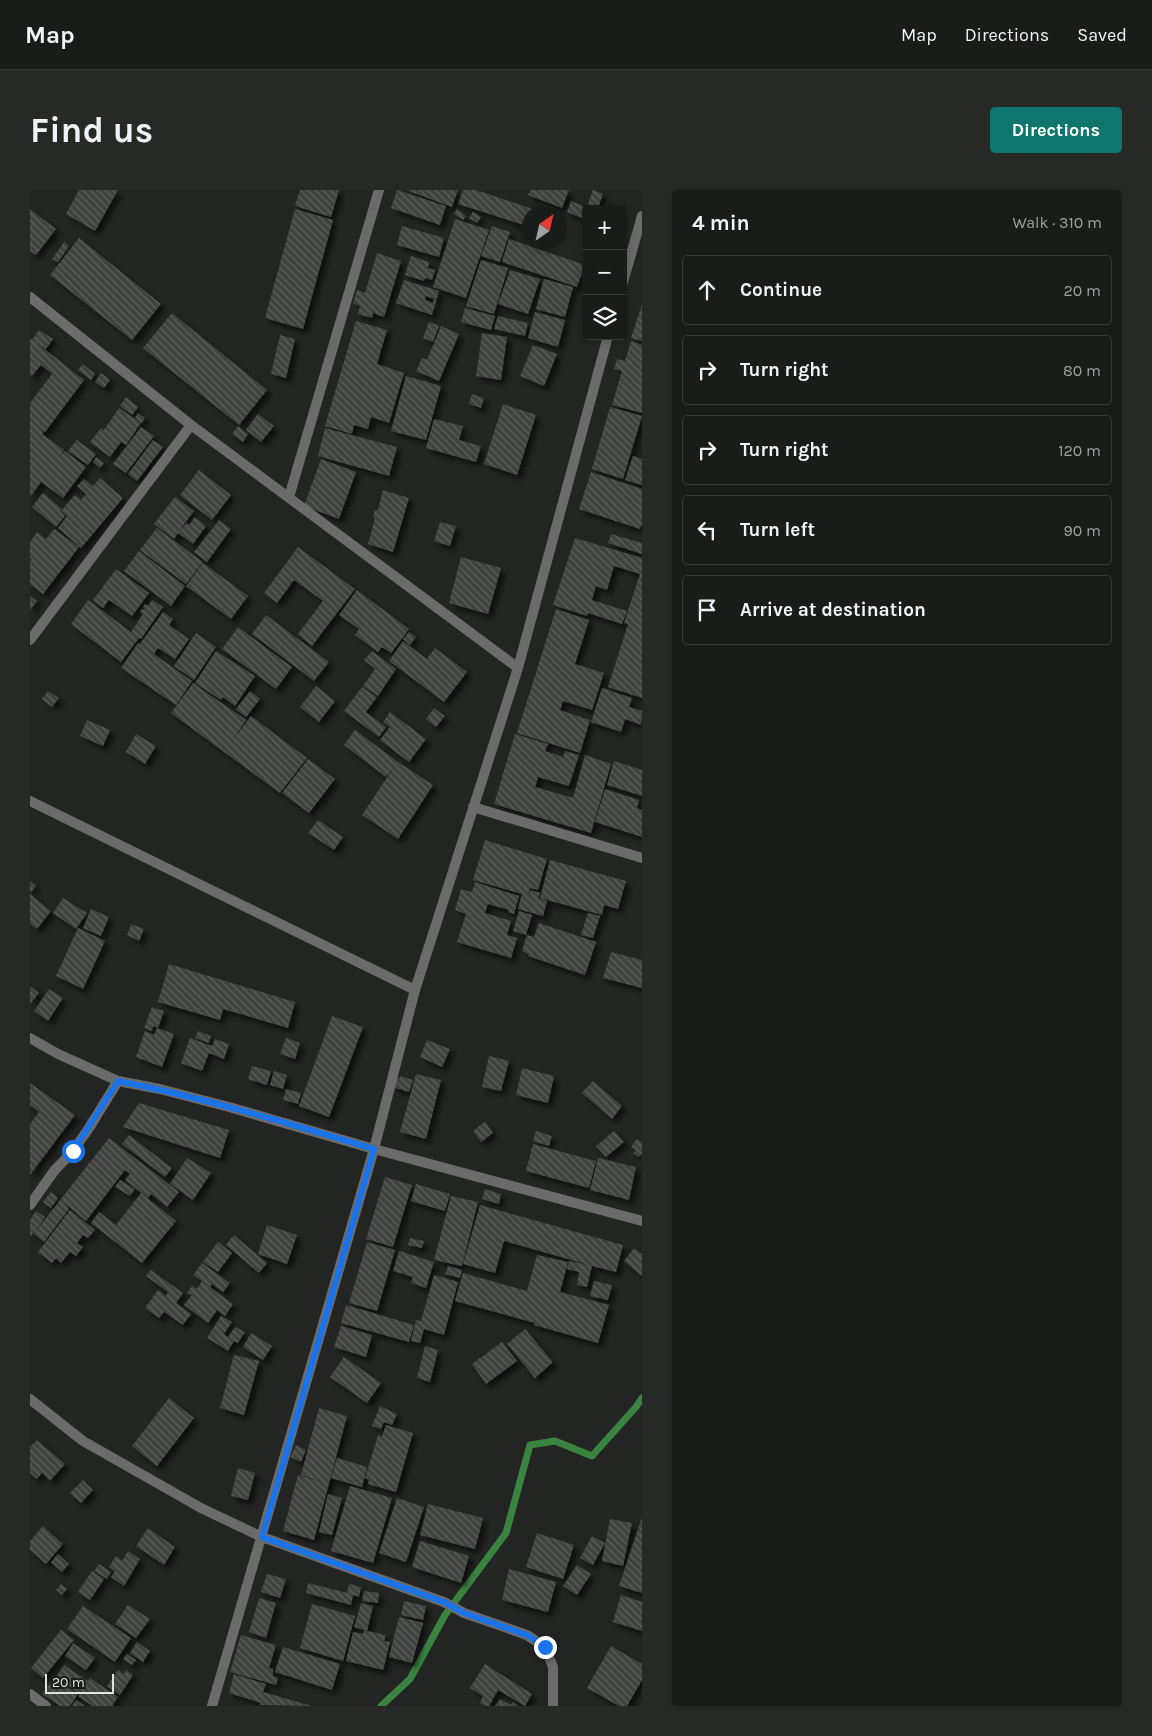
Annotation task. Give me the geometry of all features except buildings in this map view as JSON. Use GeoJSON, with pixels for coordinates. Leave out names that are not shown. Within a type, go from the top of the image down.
{"type":"FeatureCollection","features":[{"type":"Feature","properties":{"kind":"street"},"geometry":{"type":"LineString","coordinates":[[289,497],[379,190]]}},
{"type":"Feature","properties":{"kind":"street"},"geometry":{"type":"LineString","coordinates":[[627,268],[642,216]]}},
{"type":"Feature","properties":{"kind":"street"},"geometry":{"type":"LineString","coordinates":[[30,297],[191,425],[518,668]]}},
{"type":"Feature","properties":{"kind":"street"},"geometry":{"type":"LineString","coordinates":[[212,1706],[374,1149],[414,990],[518,668],[607,340]]}},
{"type":"Feature","properties":{"kind":"street"},"geometry":{"type":"LineString","coordinates":[[30,640],[191,425]]}},
{"type":"Feature","properties":{"kind":"street"},"geometry":{"type":"LineString","coordinates":[[30,801],[414,990]]}},
{"type":"Feature","properties":{"kind":"street"},"geometry":{"type":"LineString","coordinates":[[474,808],[642,858]]}},
{"type":"Feature","properties":{"kind":"street"},"geometry":{"type":"LineString","coordinates":[[30,1038],[58,1054],[118,1081],[160,1089],[230,1107],[374,1149],[642,1221]]}},
{"type":"Feature","properties":{"kind":"street"},"geometry":{"type":"LineString","coordinates":[[30,1205],[54,1171],[73,1151],[118,1081]]}},
{"type":"Feature","properties":{"kind":"street"},"geometry":{"type":"LineString","coordinates":[[30,1399],[83,1441],[201,1508],[262,1537],[444,1602],[464,1613],[527,1635],[545,1647],[553,1667],[554,1706]]}},
{"type":"Feature","properties":{"kind":"street"},"geometry":{"type":"LineString","coordinates":[[30,1694],[46,1706]]}},
{"type":"Feature","properties":{"kind":"waterway"},"geometry":{"type":"LineString","coordinates":[[381,1706],[410,1679],[445,1615],[506,1533],[530,1445],[555,1441],[592,1456],[642,1398]]}},
{"type":"Feature","properties":{"kind":"route"},"geometry":{"type":"LineString","coordinates":[[73,1151],[118,1081],[160,1089],[230,1107],[374,1149],[262,1537],[444,1602],[464,1613],[527,1635],[545,1647]]}}]}
